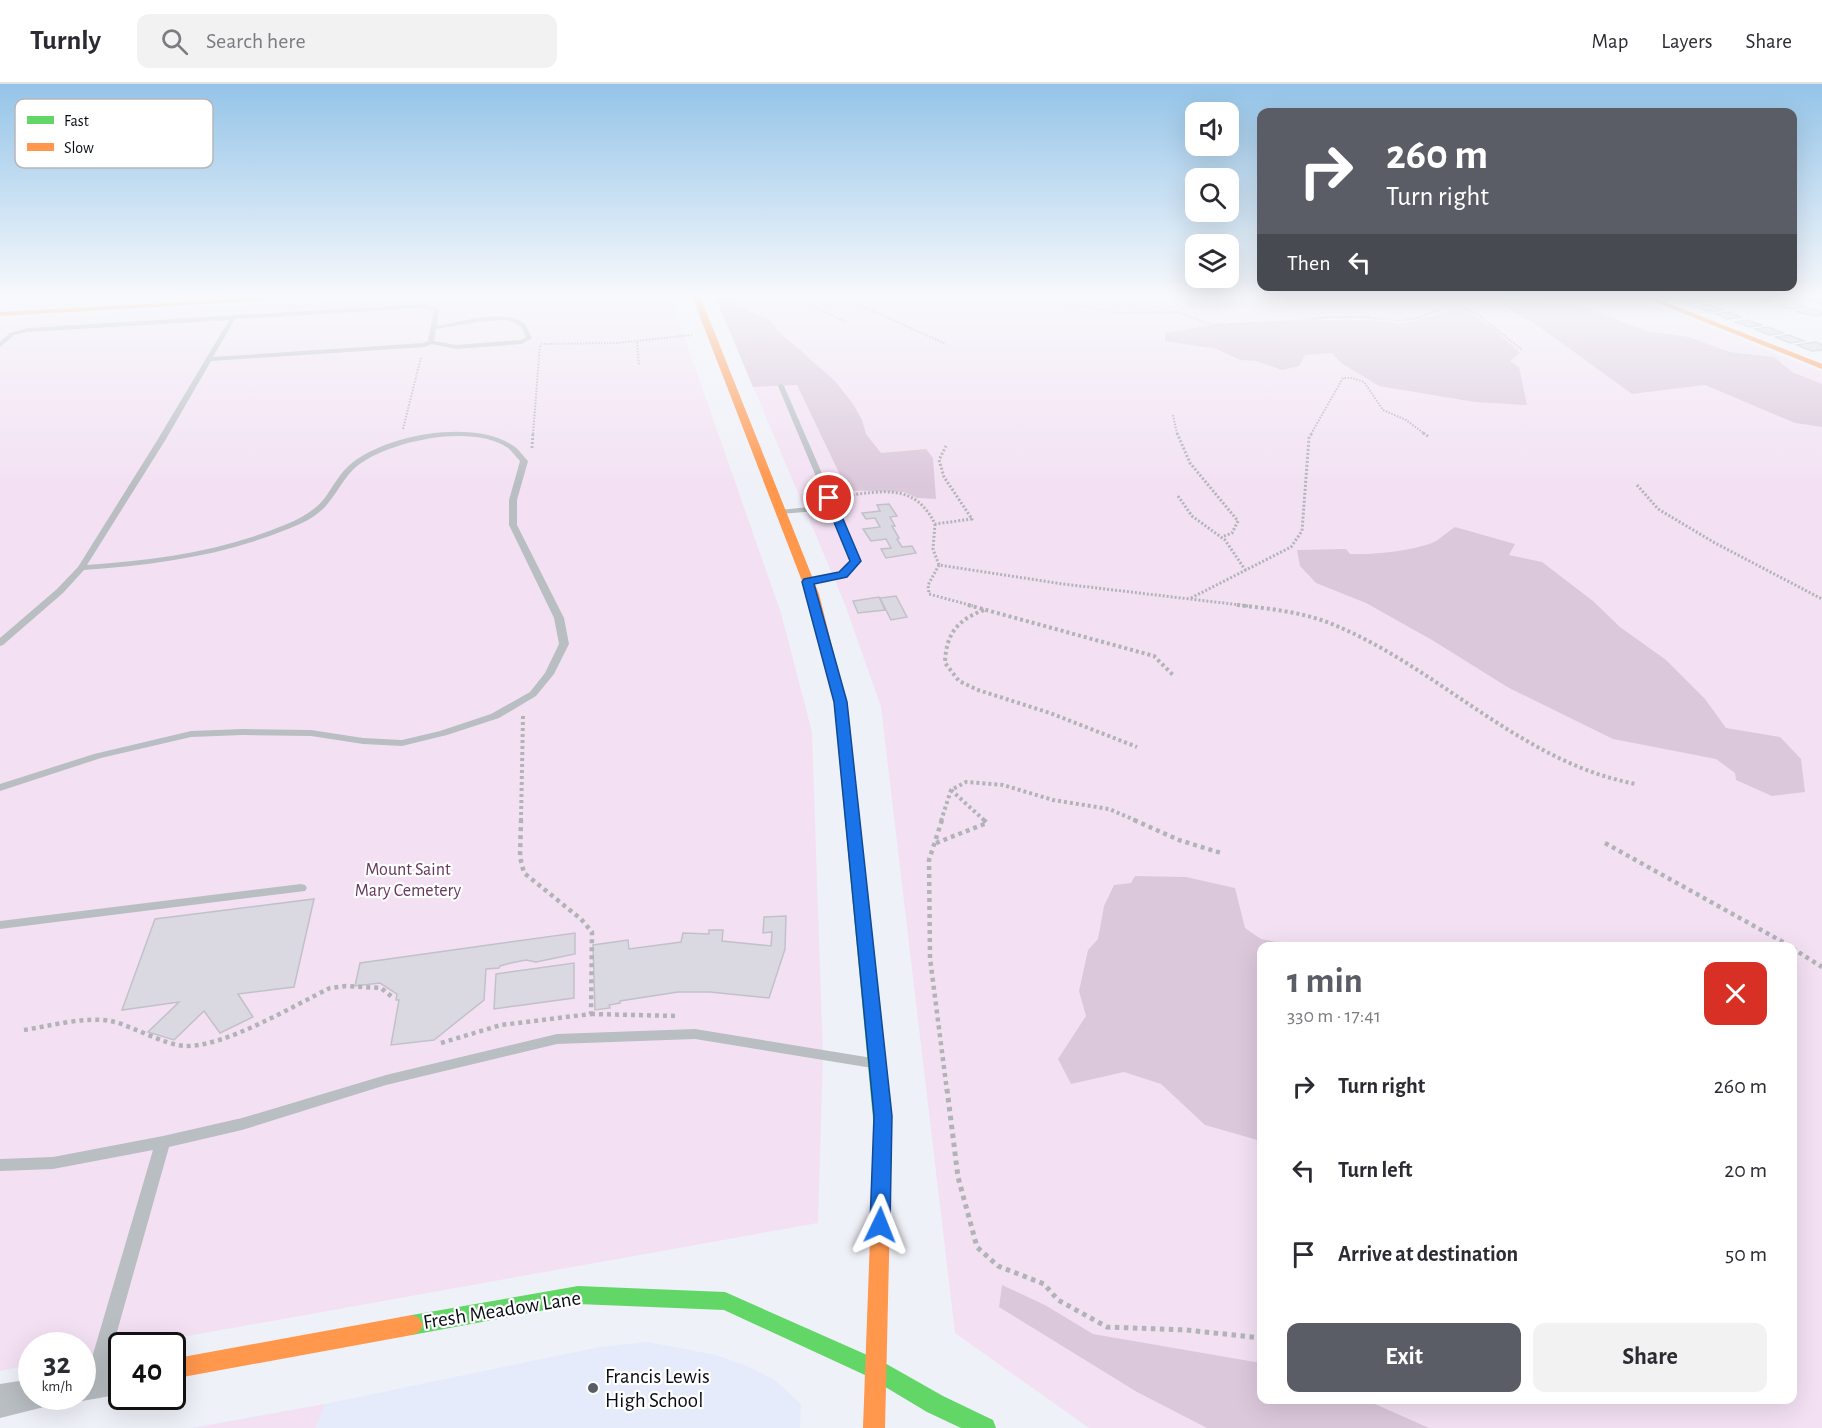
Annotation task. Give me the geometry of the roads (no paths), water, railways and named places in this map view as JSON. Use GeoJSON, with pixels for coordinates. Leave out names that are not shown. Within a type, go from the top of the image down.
{"type":"FeatureCollection","features":[{"type":"Feature","properties":{"kind":"street"},"geometry":{"type":"LineString","coordinates":[[720,359],[808,582],[840,702],[883,1116],[874,1428]]}},
{"type":"Feature","properties":{"kind":"street"},"geometry":{"type":"LineString","coordinates":[[1801,359],[1822,367]]}},
{"type":"Feature","properties":{"kind":"street","name":"Fresh Meadow Lane"},"geometry":{"type":"LineString","coordinates":[[186,1366],[578,1295],[725,1301],[874,1369],[935,1404],[985,1428]]}},
{"type":"Feature","properties":{"kind":"street"},"geometry":{"type":"LineString","coordinates":[[0,1401],[18,1398]]}},
{"type":"Feature","properties":{"kind":"lane"},"geometry":{"type":"LineString","coordinates":[[0,643],[60,591],[81,567],[209,359],[213,359]]}},
{"type":"Feature","properties":{"kind":"lane"},"geometry":{"type":"LineString","coordinates":[[781,386],[856,561],[843,574],[808,582]]}},
{"type":"Feature","properties":{"kind":"lane"},"geometry":{"type":"LineString","coordinates":[[0,788],[98,756],[191,734],[311,733],[363,741],[402,742],[443,733],[495,716],[533,694],[549,674],[564,644],[559,618],[513,525],[512,498],[524,461],[519,453],[504,441],[479,435],[440,436],[400,443],[374,452],[353,465],[320,508],[306,517],[245,543],[202,554],[139,563],[81,567]]}},
{"type":"Feature","properties":{"kind":"lane"},"geometry":{"type":"LineString","coordinates":[[780,512],[833,507]]}},
{"type":"Feature","properties":{"kind":"lane"},"geometry":{"type":"LineString","coordinates":[[0,925],[301,888]]}},
{"type":"Feature","properties":{"kind":"lane"},"geometry":{"type":"LineString","coordinates":[[0,1166],[53,1163],[242,1124],[386,1080],[557,1039],[695,1034],[878,1064]]}},
{"type":"Feature","properties":{"kind":"lane"},"geometry":{"type":"LineString","coordinates":[[99,1382],[163,1142]]}},
{"type":"Feature","properties":{"kind":"place","name":"Francis Lewis High School"},"geometry":{"type":"Point","coordinates":[593,1388]}},
{"type":"Feature","properties":{"kind":"park label","name":"Mount Saint Mary Cemetery"},"geometry":{"type":"Point","coordinates":[408,880]}}]}
